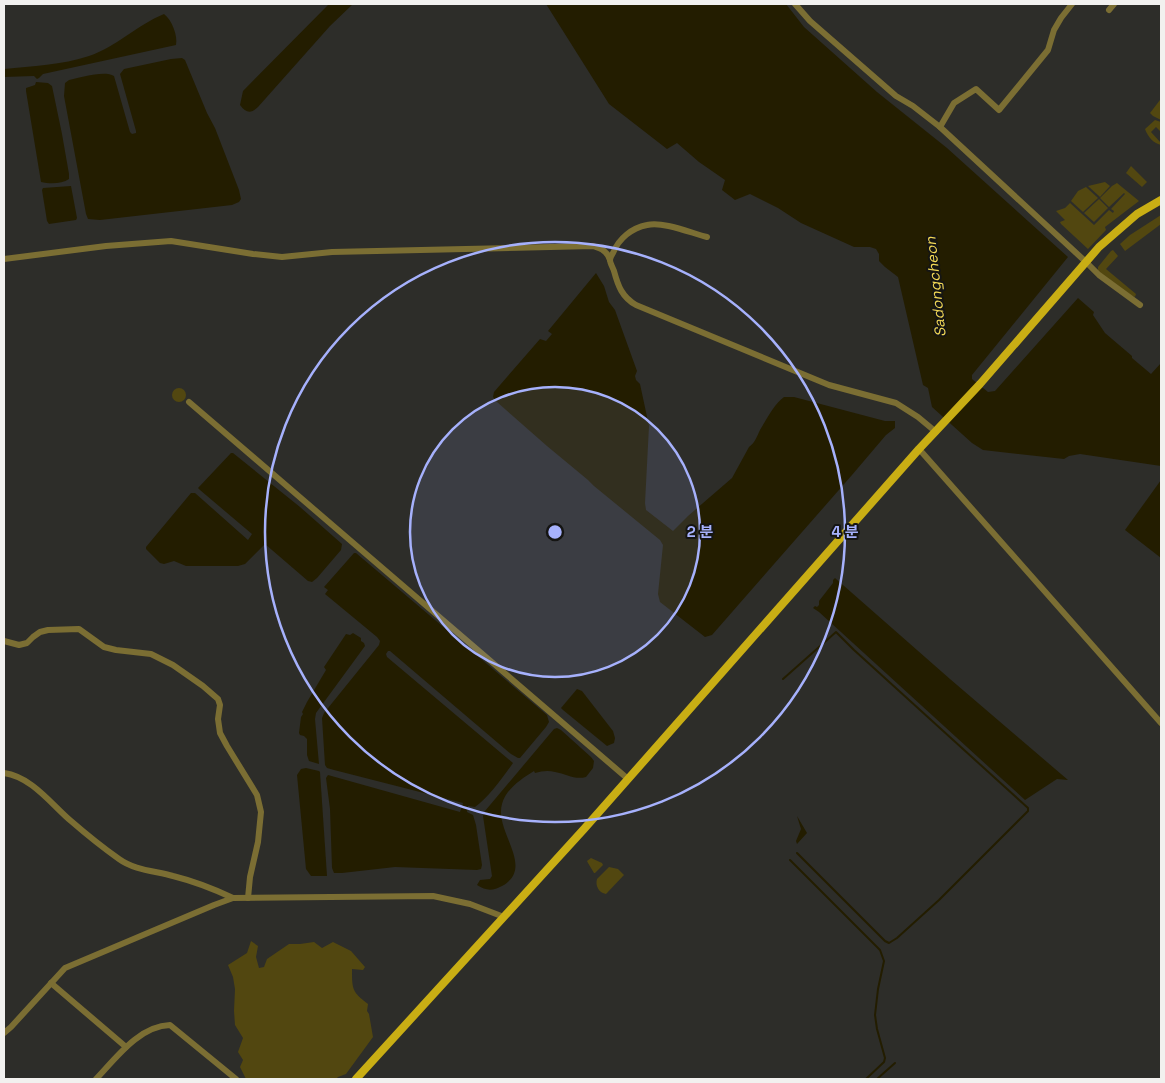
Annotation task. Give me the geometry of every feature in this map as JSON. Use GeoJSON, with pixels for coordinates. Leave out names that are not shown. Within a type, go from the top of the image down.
{"type":"FeatureCollection","features":[{"type":"Feature","properties":{"kind":"main road"},"geometry":{"type":"LineString","coordinates":[[356,1079],[628,779],[919,450],[980,384],[1099,247],[1137,214],[1161,200]]}},
{"type":"Feature","properties":{"kind":"street"},"geometry":{"type":"LineString","coordinates":[[795,4],[810,21],[896,96],[940,127],[1100,275],[1140,305]]}},
{"type":"Feature","properties":{"kind":"street"},"geometry":{"type":"LineString","coordinates":[[940,127],[954,103],[976,89],[1000,110],[1048,50],[1054,30],[1072,4]]}},
{"type":"Feature","properties":{"kind":"street"},"geometry":{"type":"LineString","coordinates":[[1109,10],[1114,4]]}},
{"type":"Feature","properties":{"kind":"street"},"geometry":{"type":"LineString","coordinates":[[610,260],[614,249],[624,236],[634,229],[647,224],[660,224],[707,237]]}},
{"type":"Feature","properties":{"kind":"street"},"geometry":{"type":"LineString","coordinates":[[4,260],[106,246],[171,240],[282,257],[332,252],[593,246],[604,250],[610,260],[622,294],[636,305],[829,385],[896,403],[918,417],[936,432]]}},
{"type":"Feature","properties":{"kind":"street"},"geometry":{"type":"LineString","coordinates":[[189,402],[628,779]]}},
{"type":"Feature","properties":{"kind":"street"},"geometry":{"type":"LineString","coordinates":[[919,450],[1161,723]]}},
{"type":"Feature","properties":{"kind":"street"},"geometry":{"type":"LineString","coordinates":[[4,641],[19,645],[27,643],[40,632],[79,629],[104,647],[151,654],[173,665],[218,699],[220,705],[218,719],[220,734],[257,796],[261,812],[258,842],[250,877],[248,898]]}},
{"type":"Feature","properties":{"kind":"street"},"geometry":{"type":"LineString","coordinates":[[4,773],[31,784],[71,821],[120,860],[132,866],[174,876],[233,898]]}},
{"type":"Feature","properties":{"kind":"street"},"geometry":{"type":"LineString","coordinates":[[4,1033],[12,1027],[65,968],[233,898],[433,896],[470,904],[504,917]]}},
{"type":"Feature","properties":{"kind":"street"},"geometry":{"type":"LineString","coordinates":[[51,983],[126,1047]]}},
{"type":"Feature","properties":{"kind":"street"},"geometry":{"type":"LineString","coordinates":[[96,1079],[126,1047],[150,1030],[170,1025],[236,1079]]}},
{"type":"Feature","properties":{"kind":"shaded area"},"geometry":{"type":"Polygon","coordinates":[[[1161,101],[1161,120],[1150,113],[1161,101]]]}},
{"type":"Feature","properties":{"kind":"shaded area"},"geometry":{"type":"Polygon","coordinates":[[[1155,120],[1161,122],[1161,132],[1156,127],[1151,132],[1161,145],[1151,139],[1145,129],[1155,120]]]}},
{"type":"Feature","properties":{"kind":"shaded area"},"geometry":{"type":"Polygon","coordinates":[[[1131,166],[1147,182],[1142,187],[1126,173],[1131,166]]]}},
{"type":"Feature","properties":{"kind":"shaded area"},"geometry":{"type":"Polygon","coordinates":[[[1105,182],[1110,186],[1100,197],[1088,186],[1105,182]]]}},
{"type":"Feature","properties":{"kind":"shaded area"},"geometry":{"type":"Polygon","coordinates":[[[1117,183],[1139,201],[1105,227],[1106,230],[1088,249],[1061,224],[1060,222],[1065,220],[1056,211],[1065,208],[1070,203],[1094,225],[1109,210],[1113,213],[1114,211],[1111,209],[1125,194],[1109,207],[1100,198],[1117,183]]]}},
{"type":"Feature","properties":{"kind":"shaded area"},"geometry":{"type":"Polygon","coordinates":[[[1086,187],[1098,198],[1083,212],[1071,201],[1078,191],[1086,187]]]}},
{"type":"Feature","properties":{"kind":"shaded area"},"geometry":{"type":"Polygon","coordinates":[[[1099,199],[1108,208],[1094,222],[1084,213],[1099,199]]]}},
{"type":"Feature","properties":{"kind":"shaded area"},"geometry":{"type":"Polygon","coordinates":[[[1161,215],[1161,224],[1125,251],[1120,244],[1130,235],[1161,215]]]}},
{"type":"Feature","properties":{"kind":"shaded area"},"geometry":{"type":"Polygon","coordinates":[[[1113,250],[1118,256],[1106,269],[1136,294],[1135,297],[1128,294],[1098,271],[1098,267],[1113,250]]]}},
{"type":"Feature","properties":{"kind":"shaded area"},"geometry":{"type":"Polygon","coordinates":[[[176,388],[182,388],[186,395],[182,402],[176,402],[172,398],[172,392],[176,388]]]}},
{"type":"Feature","properties":{"kind":"shaded area"},"geometry":{"type":"Polygon","coordinates":[[[591,858],[603,865],[595,873],[587,861],[591,858]]]}},
{"type":"Feature","properties":{"kind":"shaded area"},"geometry":{"type":"Polygon","coordinates":[[[609,867],[618,869],[624,875],[606,894],[597,887],[597,879],[609,867]]]}},
{"type":"Feature","properties":{"kind":"shaded area"},"geometry":{"type":"Polygon","coordinates":[[[251,941],[258,946],[256,957],[259,968],[264,967],[267,959],[289,944],[314,942],[322,948],[333,942],[351,951],[365,967],[363,970],[352,969],[352,981],[356,993],[368,1004],[367,1011],[373,1037],[346,1074],[336,1079],[246,1079],[240,1067],[243,1060],[238,1052],[243,1038],[235,1025],[235,989],[228,965],[247,953],[251,941]]]}},
{"type":"Feature","properties":{"kind":"water"},"geometry":{"type":"Polygon","coordinates":[[[329,4],[353,4],[330,26],[258,107],[251,112],[244,110],[240,105],[243,91],[329,4]]]}},
{"type":"Feature","properties":{"kind":"water","name":"Sadongcheon"},"geometry":{"type":"Polygon","coordinates":[[[546,4],[786,4],[804,27],[877,92],[947,148],[1068,257],[972,375],[972,379],[988,392],[995,391],[1078,298],[1094,312],[1093,315],[1105,333],[1151,374],[1161,363],[1161,466],[1080,454],[1064,459],[983,450],[972,443],[932,407],[928,388],[923,385],[898,277],[879,261],[879,254],[876,249],[854,247],[801,223],[778,208],[750,194],[735,200],[722,190],[725,180],[699,162],[677,143],[667,149],[609,104],[546,4]]]}},
{"type":"Feature","properties":{"kind":"water"},"geometry":{"type":"Polygon","coordinates":[[[164,14],[174,28],[176,45],[43,74],[37,79],[34,76],[4,77],[4,69],[58,63],[89,56],[164,14]]]}},
{"type":"Feature","properties":{"kind":"water"},"geometry":{"type":"Polygon","coordinates":[[[182,58],[185,60],[215,128],[241,199],[232,205],[100,220],[88,219],[64,96],[65,83],[69,80],[92,75],[110,74],[114,76],[132,134],[136,133],[136,131],[120,74],[124,69],[182,58]]]}},
{"type":"Feature","properties":{"kind":"water"},"geometry":{"type":"Polygon","coordinates":[[[36,82],[48,83],[52,86],[69,174],[69,179],[63,182],[41,182],[26,91],[26,88],[35,85],[36,82]]]}},
{"type":"Feature","properties":{"kind":"water"},"geometry":{"type":"Polygon","coordinates":[[[71,186],[76,220],[49,224],[43,188],[71,186]]]}},
{"type":"Feature","properties":{"kind":"water"},"geometry":{"type":"Polygon","coordinates":[[[596,273],[604,286],[609,302],[615,310],[637,371],[635,376],[640,384],[649,426],[646,510],[673,531],[732,478],[771,412],[784,397],[794,397],[885,421],[895,421],[895,428],[886,435],[712,635],[705,637],[660,602],[658,594],[663,545],[660,540],[547,446],[493,397],[494,392],[540,339],[546,341],[552,334],[548,331],[596,273]]]}},
{"type":"Feature","properties":{"kind":"water"},"geometry":{"type":"Polygon","coordinates":[[[231,453],[300,507],[342,544],[341,550],[312,582],[308,581],[265,544],[245,564],[238,566],[186,566],[174,561],[164,564],[160,563],[146,549],[191,493],[195,493],[248,540],[252,534],[198,488],[231,453]]]}},
{"type":"Feature","properties":{"kind":"water"},"geometry":{"type":"Polygon","coordinates":[[[1161,480],[1161,558],[1125,530],[1161,480]]]}},
{"type":"Feature","properties":{"kind":"water"},"geometry":{"type":"Polygon","coordinates":[[[354,553],[547,715],[549,722],[546,727],[518,758],[390,651],[386,654],[387,657],[513,763],[485,798],[475,807],[468,806],[467,812],[473,815],[476,825],[481,869],[395,867],[334,873],[332,868],[330,809],[326,778],[328,775],[460,812],[463,803],[334,770],[327,768],[325,765],[322,718],[324,713],[379,645],[380,641],[325,594],[328,590],[324,587],[354,553]]]}},
{"type":"Feature","properties":{"kind":"water"},"geometry":{"type":"Polygon","coordinates":[[[835,578],[1068,780],[1057,779],[1025,800],[813,608],[819,605],[819,601],[835,578]]]}},
{"type":"Feature","properties":{"kind":"water"},"geometry":{"type":"Polygon","coordinates":[[[353,633],[361,638],[365,646],[316,713],[319,764],[309,761],[307,739],[299,733],[302,712],[326,670],[324,667],[346,634],[350,635],[353,633]]]}},
{"type":"Feature","properties":{"kind":"water"},"geometry":{"type":"Polygon","coordinates":[[[577,689],[582,691],[613,731],[614,743],[607,746],[561,708],[577,689]]]}},
{"type":"Feature","properties":{"kind":"water"},"geometry":{"type":"Polygon","coordinates":[[[557,728],[591,757],[594,761],[593,768],[586,777],[582,778],[550,771],[535,773],[534,771],[510,789],[502,804],[501,815],[515,859],[515,869],[511,878],[502,886],[489,890],[480,887],[477,885],[480,880],[490,879],[492,876],[483,816],[485,811],[554,729],[557,728]]]}},
{"type":"Feature","properties":{"kind":"water"},"geometry":{"type":"Polygon","coordinates":[[[306,768],[320,772],[327,876],[311,876],[306,869],[297,775],[301,769],[306,768]]]}},
{"type":"Feature","properties":{"kind":"water"},"geometry":{"type":"Polygon","coordinates":[[[797,816],[807,833],[797,844],[796,841],[801,829],[797,816]]]}},
{"type":"Feature","properties":{"kind":"waterway"},"geometry":{"type":"LineString","coordinates":[[783,679],[836,632],[1028,808],[1028,811],[939,900],[889,943],[797,853]]}},
{"type":"Feature","properties":{"kind":"waterway"},"geometry":{"type":"LineString","coordinates":[[790,860],[880,950],[884,961],[875,1015],[885,1058],[884,1062],[866,1079]]}},
{"type":"Feature","properties":{"kind":"waterway"},"geometry":{"type":"LineString","coordinates":[[877,1079],[895,1063]]}}]}
